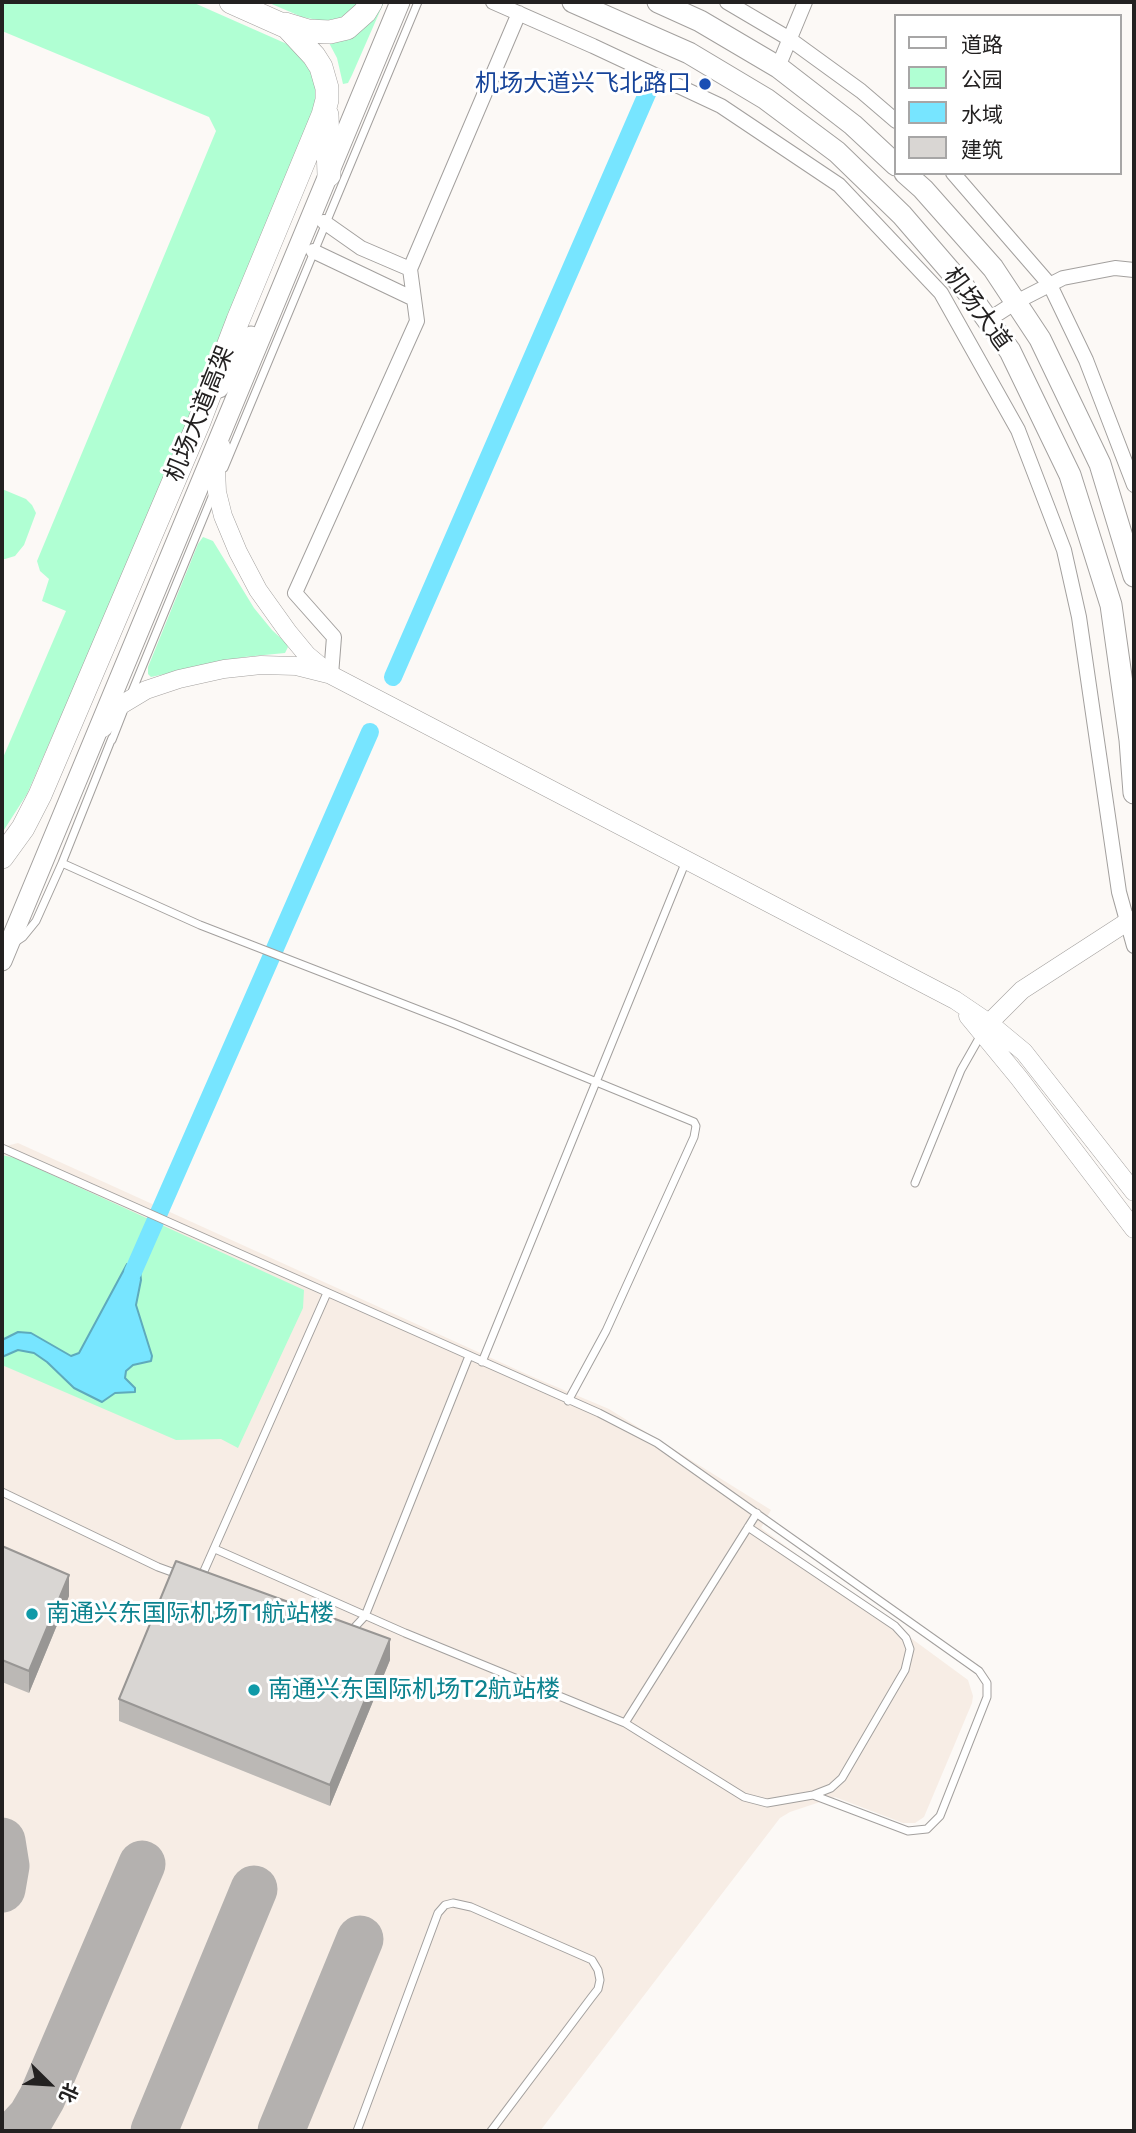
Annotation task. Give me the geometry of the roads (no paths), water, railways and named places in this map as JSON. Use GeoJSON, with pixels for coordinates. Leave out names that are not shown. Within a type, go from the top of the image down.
{"type":"FeatureCollection","features":[{"type":"Feature","properties":{"kind":"highway"},"geometry":{"type":"LineString","coordinates":[[232,2],[308,31],[347,28],[365,12],[370,2]]}},
{"type":"Feature","properties":{"kind":"highway"},"geometry":{"type":"LineString","coordinates":[[279,22],[304,44],[321,67],[327,88],[329,175]]}},
{"type":"Feature","properties":{"kind":"highway","name":"机场大道高架"},"geometry":{"type":"LineString","coordinates":[[2,857],[23,828],[40,794],[199,422],[327,100]]}},
{"type":"Feature","properties":{"kind":"main road"},"geometry":{"type":"LineString","coordinates":[[4,951],[102,740],[123,671],[400,2]]}},
{"type":"Feature","properties":{"kind":"main road","name":"机场大道"},"geometry":{"type":"LineString","coordinates":[[573,2],[689,53],[766,99],[837,152],[902,215],[964,287],[1010,351],[1070,475],[1111,605],[1130,740],[1134,793]]}},
{"type":"Feature","properties":{"kind":"main road"},"geometry":{"type":"LineString","coordinates":[[658,2],[700,21],[778,67],[853,125],[894,163]]}},
{"type":"Feature","properties":{"kind":"main road","name":"机场大道"},"geometry":{"type":"LineString","coordinates":[[907,175],[993,268],[1040,339],[1100,464],[1134,576]]}},
{"type":"Feature","properties":{"kind":"main road"},"geometry":{"type":"LineString","coordinates":[[199,422],[285,281]]}},
{"type":"Feature","properties":{"kind":"street"},"geometry":{"type":"LineString","coordinates":[[493,2],[721,106],[839,184],[941,293],[1018,430],[1064,550],[1079,617],[1119,892],[1131,921],[1134,946]]}},
{"type":"Feature","properties":{"kind":"street"},"geometry":{"type":"LineString","coordinates":[[727,2],[789,38],[861,91],[894,119]]}},
{"type":"Feature","properties":{"kind":"street"},"geometry":{"type":"LineString","coordinates":[[778,67],[804,2]]}},
{"type":"Feature","properties":{"kind":"street"},"geometry":{"type":"LineString","coordinates":[[331,675],[334,637],[295,593],[416,321],[410,269],[519,13]]}},
{"type":"Feature","properties":{"kind":"street"},"geometry":{"type":"LineString","coordinates":[[955,175],[1050,285],[1086,360],[1134,485]]}},
{"type":"Feature","properties":{"kind":"street"},"geometry":{"type":"LineString","coordinates":[[324,222],[361,248],[410,269]]}},
{"type":"Feature","properties":{"kind":"street"},"geometry":{"type":"LineString","coordinates":[[313,251],[414,299]]}},
{"type":"Feature","properties":{"kind":"street"},"geometry":{"type":"LineString","coordinates":[[988,320],[1063,278],[1115,268],[1134,270]]}},
{"type":"Feature","properties":{"kind":"street"},"geometry":{"type":"LineString","coordinates":[[225,422],[216,469],[223,516],[258,590],[307,655],[331,675],[955,1000],[985,1028],[1134,1229]]}},
{"type":"Feature","properties":{"kind":"street"},"geometry":{"type":"LineString","coordinates":[[102,740],[125,703],[146,690],[179,679],[224,669],[261,665],[296,666],[331,675]]}},
{"type":"Feature","properties":{"kind":"street"},"geometry":{"type":"LineString","coordinates":[[985,1028],[1022,990],[1131,921]]}},
{"type":"Feature","properties":{"kind":"street"},"geometry":{"type":"LineString","coordinates":[[985,1028],[1024,1052],[1134,1192]]}},
{"type":"Feature","properties":{"kind":"lane"},"geometry":{"type":"LineString","coordinates":[[125,703],[418,2]]}},
{"type":"Feature","properties":{"kind":"lane"},"geometry":{"type":"LineString","coordinates":[[123,671],[125,703]]}},
{"type":"Feature","properties":{"kind":"lane"},"geometry":{"type":"LineString","coordinates":[[4,951],[23,937],[36,920],[62,863],[102,740]]}},
{"type":"Feature","properties":{"kind":"lane"},"geometry":{"type":"LineString","coordinates":[[482,1362],[686,860]]}},
{"type":"Feature","properties":{"kind":"lane"},"geometry":{"type":"LineString","coordinates":[[62,863],[152,905],[689,1118],[696,1126],[696,1131],[606,1331],[568,1401]]}},
{"type":"Feature","properties":{"kind":"lane"},"geometry":{"type":"LineString","coordinates":[[915,1183],[961,1070],[985,1028]]}},
{"type":"Feature","properties":{"kind":"lane"},"geometry":{"type":"LineString","coordinates":[[2,1148],[599,1413],[657,1443],[979,1671],[987,1683],[987,1697],[940,1816],[927,1829],[908,1831],[813,1795]]}},
{"type":"Feature","properties":{"kind":"lane"},"geometry":{"type":"LineString","coordinates":[[199,1582],[327,1293]]}},
{"type":"Feature","properties":{"kind":"lane"},"geometry":{"type":"LineString","coordinates":[[339,1630],[346,1632],[353,1629],[365,1615],[469,1356]]}},
{"type":"Feature","properties":{"kind":"lane"},"geometry":{"type":"LineString","coordinates":[[2,1492],[158,1567],[211,1587]]}},
{"type":"Feature","properties":{"kind":"lane"},"geometry":{"type":"LineString","coordinates":[[625,1723],[757,1513]]}},
{"type":"Feature","properties":{"kind":"lane"},"geometry":{"type":"LineString","coordinates":[[215,1549],[365,1615],[625,1723],[744,1797],[767,1803],[813,1795],[831,1788],[842,1778],[905,1671],[911,1649],[906,1638],[895,1626],[748,1527]]}},
{"type":"Feature","properties":{"kind":"lane"},"geometry":{"type":"LineString","coordinates":[[357,2131],[438,1913],[445,1905],[453,1903],[471,1907],[592,1960],[600,1980],[592,1998],[491,2131]]}},
{"type":"Feature","properties":{"kind":"water"},"geometry":{"type":"Polygon","coordinates":[[[127,1264],[136,1264],[140,1270],[141,1280],[136,1305],[152,1356],[151,1361],[133,1365],[126,1371],[125,1378],[135,1388],[135,1392],[115,1393],[102,1402],[74,1388],[34,1353],[18,1350],[2,1357],[2,1340],[18,1332],[31,1333],[71,1356],[79,1353],[127,1264]]]}},
{"type":"Feature","properties":{"kind":"waterway"},"geometry":{"type":"LineString","coordinates":[[393,677],[650,87]]}},
{"type":"Feature","properties":{"kind":"waterway"},"geometry":{"type":"LineString","coordinates":[[133,1272],[370,732]]}},
{"type":"Feature","properties":{"kind":"place","name":"机场大道兴飞北路口"},"geometry":{"type":"Point","coordinates":[705,84]}},
{"type":"Feature","properties":{"kind":"place","name":"南通兴东国际机场T1航站楼"},"geometry":{"type":"Point","coordinates":[32,1614]}},
{"type":"Feature","properties":{"kind":"place","name":"南通兴东国际机场T2航站楼"},"geometry":{"type":"Point","coordinates":[254,1690]}}]}
